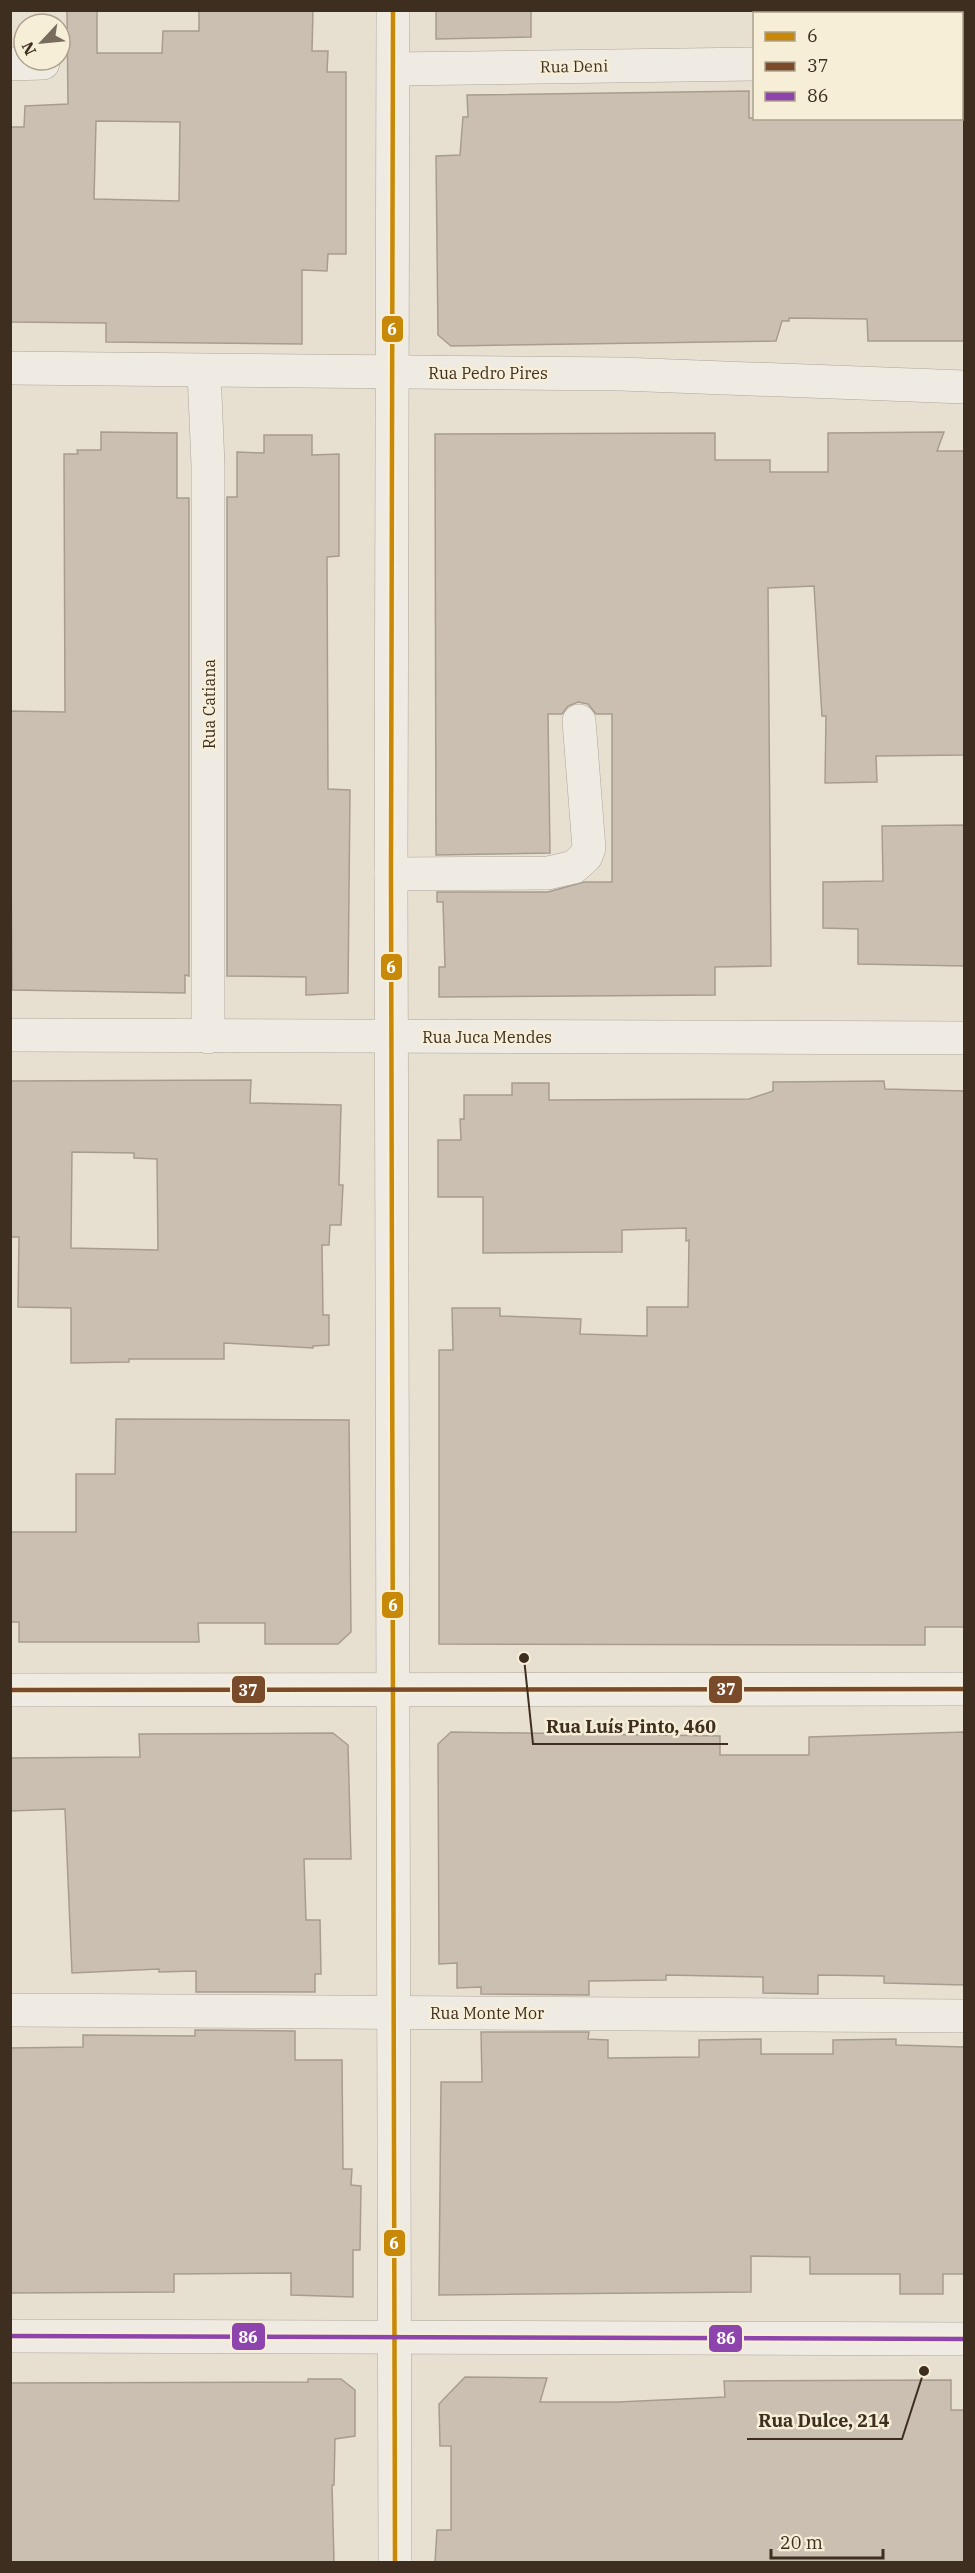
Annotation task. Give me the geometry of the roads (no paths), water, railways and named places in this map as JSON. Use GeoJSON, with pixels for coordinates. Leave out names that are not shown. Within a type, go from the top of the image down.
{"type":"FeatureCollection","features":[{"type":"Feature","properties":{"kind":"street"},"geometry":{"type":"LineString","coordinates":[[393,10],[391,874],[395,2562]]}},
{"type":"Feature","properties":{"kind":"street","name":"Rua Deni"},"geometry":{"type":"LineString","coordinates":[[394,69],[753,64]]}},
{"type":"Feature","properties":{"kind":"street","name":"Rua Pedro Pires"},"geometry":{"type":"LineString","coordinates":[[10,368],[621,374],[964,387]]}},
{"type":"Feature","properties":{"kind":"street","name":"Rua Catiana"},"geometry":{"type":"LineString","coordinates":[[204,371],[208,465],[208,1037]]}},
{"type":"Feature","properties":{"kind":"street"},"geometry":{"type":"LineString","coordinates":[[391,874],[548,873],[574,867],[586,856],[590,848],[579,721]]}},
{"type":"Feature","properties":{"kind":"street","name":"Rua Juca Mendes"},"geometry":{"type":"LineString","coordinates":[[10,1035],[964,1038]]}},
{"type":"Feature","properties":{"kind":"street"},"geometry":{"type":"LineString","coordinates":[[10,1690],[964,1689]]}},
{"type":"Feature","properties":{"kind":"street","name":"Rua Monte Mor"},"geometry":{"type":"LineString","coordinates":[[10,2010],[964,2016]]}},
{"type":"Feature","properties":{"kind":"street"},"geometry":{"type":"LineString","coordinates":[[10,2336],[964,2339]]}},
{"type":"Feature","properties":{"kind":"place","name":"Rua Luís Pinto, 460"},"geometry":{"type":"Point","coordinates":[524,1658]}},
{"type":"Feature","properties":{"kind":"place","name":"Rua Dulce, 214"},"geometry":{"type":"Point","coordinates":[924,2371]}}]}
